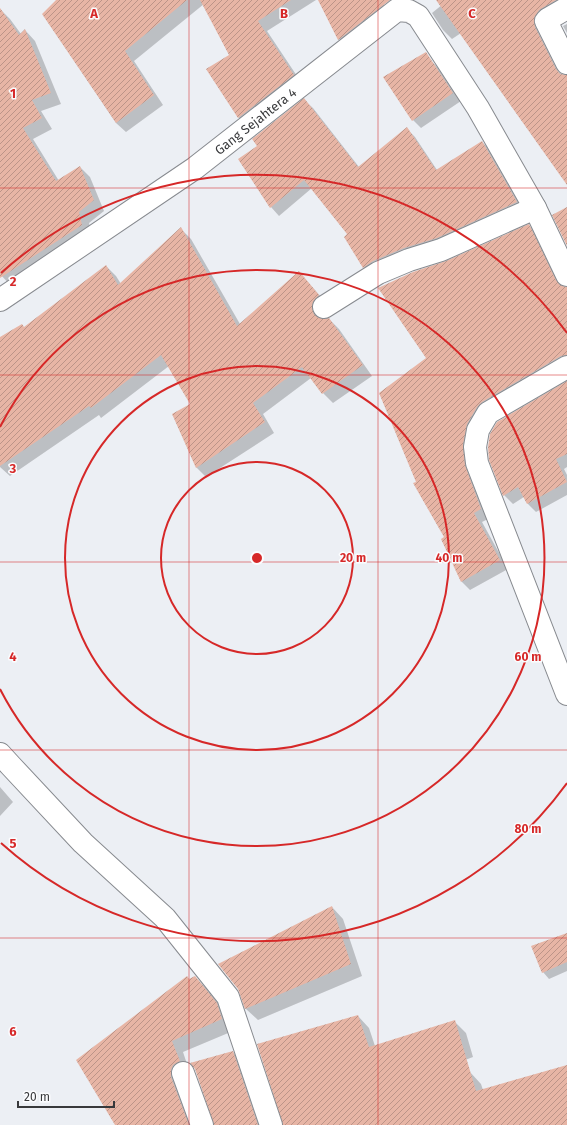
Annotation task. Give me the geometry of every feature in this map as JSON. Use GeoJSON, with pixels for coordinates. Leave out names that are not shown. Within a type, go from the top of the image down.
{"type":"FeatureCollection","features":[{"type":"Feature","properties":{"kind":"street"},"geometry":{"type":"LineString","coordinates":[[567,8],[546,21],[567,63]]}},
{"type":"Feature","properties":{"kind":"street","name":"Gang Sejahtera 4"},"geometry":{"type":"LineString","coordinates":[[0,300],[195,168],[397,10],[408,10],[418,16],[478,108],[535,208],[567,275]]}},
{"type":"Feature","properties":{"kind":"street"},"geometry":{"type":"LineString","coordinates":[[324,307],[378,273],[409,260],[441,250],[535,208]]}},
{"type":"Feature","properties":{"kind":"street"},"geometry":{"type":"LineString","coordinates":[[567,366],[488,413],[478,430],[475,447],[477,463],[567,694]]}},
{"type":"Feature","properties":{"kind":"street"},"geometry":{"type":"LineString","coordinates":[[0,754],[83,843],[165,918],[228,997],[271,1125]]}},
{"type":"Feature","properties":{"kind":"street"},"geometry":{"type":"LineString","coordinates":[[183,1073],[202,1125]]}},
{"type":"Feature","properties":{"kind":"building"},"geometry":{"type":"Polygon","coordinates":[[[56,0],[187,0],[125,51],[154,95],[116,123],[42,14],[56,0]]]}},
{"type":"Feature","properties":{"kind":"building"},"geometry":{"type":"Polygon","coordinates":[[[200,0],[291,0],[258,21],[294,75],[238,118],[206,69],[229,55],[200,0]]]}},
{"type":"Feature","properties":{"kind":"building"},"geometry":{"type":"Polygon","coordinates":[[[318,0],[390,0],[338,40],[318,0]]]}},
{"type":"Feature","properties":{"kind":"building"},"geometry":{"type":"Polygon","coordinates":[[[436,0],[556,0],[539,10],[534,19],[535,27],[556,69],[560,74],[567,75],[567,185],[436,0]]]}},
{"type":"Feature","properties":{"kind":"building"},"geometry":{"type":"Polygon","coordinates":[[[0,8],[19,35],[25,29],[51,93],[32,100],[42,118],[23,128],[56,181],[80,166],[94,200],[79,212],[82,225],[0,278],[0,8]]]}},
{"type":"Feature","properties":{"kind":"building"},"geometry":{"type":"Polygon","coordinates":[[[426,52],[453,93],[412,121],[383,77],[426,52]]]}},
{"type":"Feature","properties":{"kind":"building"},"geometry":{"type":"Polygon","coordinates":[[[304,98],[358,167],[407,127],[436,170],[482,141],[517,202],[437,238],[404,248],[373,261],[363,268],[344,237],[347,234],[304,180],[270,208],[238,159],[257,146],[252,139],[304,98]]]}},
{"type":"Feature","properties":{"kind":"building"},"geometry":{"type":"Polygon","coordinates":[[[567,207],[567,246],[552,215],[567,207]]]}},
{"type":"Feature","properties":{"kind":"building"},"geometry":{"type":"Polygon","coordinates":[[[529,224],[556,280],[560,285],[567,287],[567,355],[561,356],[482,402],[477,407],[467,424],[463,445],[465,465],[481,509],[474,513],[500,560],[461,582],[441,539],[444,537],[413,483],[416,482],[379,393],[426,358],[378,288],[413,272],[446,261],[529,224]]]}},
{"type":"Feature","properties":{"kind":"building"},"geometry":{"type":"Polygon","coordinates":[[[181,227],[237,326],[299,271],[319,295],[313,302],[312,308],[314,314],[319,318],[329,318],[363,365],[322,394],[302,367],[253,403],[265,422],[196,468],[172,414],[190,404],[161,355],[91,408],[89,406],[0,466],[0,337],[22,324],[24,327],[106,265],[118,285],[181,227]]]}},
{"type":"Feature","properties":{"kind":"building"},"geometry":{"type":"Polygon","coordinates":[[[567,381],[567,454],[556,459],[567,482],[527,504],[518,487],[503,496],[489,460],[488,447],[490,434],[497,422],[567,381]]]}},
{"type":"Feature","properties":{"kind":"building"},"geometry":{"type":"Polygon","coordinates":[[[332,906],[351,964],[245,1009],[238,989],[218,964],[332,906]]]}},
{"type":"Feature","properties":{"kind":"building"},"geometry":{"type":"Polygon","coordinates":[[[567,933],[567,962],[542,973],[531,946],[567,933]]]}},
{"type":"Feature","properties":{"kind":"building"},"geometry":{"type":"Polygon","coordinates":[[[187,976],[189,979],[195,976],[217,1003],[222,1019],[172,1041],[180,1061],[173,1065],[171,1077],[189,1125],[115,1125],[76,1060],[187,976]]]}},
{"type":"Feature","properties":{"kind":"building"},"geometry":{"type":"Polygon","coordinates":[[[358,1015],[369,1047],[455,1020],[476,1091],[567,1065],[567,1125],[283,1125],[257,1044],[358,1015]]]}},
{"type":"Feature","properties":{"kind":"building"},"geometry":{"type":"Polygon","coordinates":[[[233,1051],[258,1125],[214,1125],[195,1069],[190,1063],[233,1051]]]}}]}
